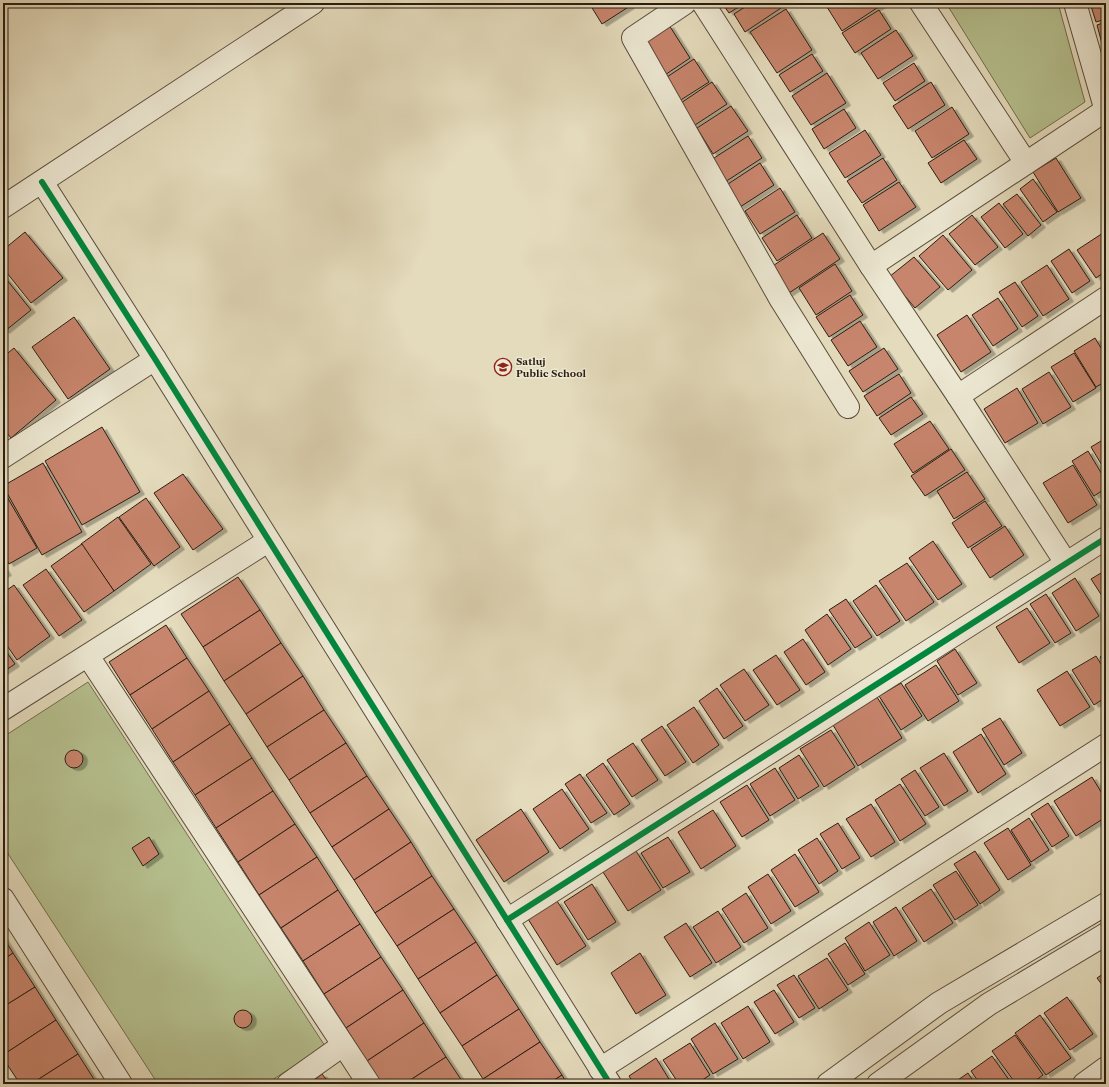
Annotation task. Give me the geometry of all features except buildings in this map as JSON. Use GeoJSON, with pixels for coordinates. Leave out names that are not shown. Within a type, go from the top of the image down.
{"type":"FeatureCollection","features":[{"type":"Feature","properties":{"kind":"street"},"geometry":{"type":"LineString","coordinates":[[3,207],[313,3]]}},
{"type":"Feature","properties":{"kind":"street"},"geometry":{"type":"LineString","coordinates":[[685,3],[633,38],[781,300],[848,407]]}},
{"type":"Feature","properties":{"kind":"street"},"geometry":{"type":"LineString","coordinates":[[703,3],[871,266],[958,396],[1066,563]]}},
{"type":"Feature","properties":{"kind":"street"},"geometry":{"type":"LineString","coordinates":[[921,3],[1026,164]]}},
{"type":"Feature","properties":{"kind":"street"},"geometry":{"type":"LineString","coordinates":[[871,266],[1106,111],[1075,3]]}},
{"type":"Feature","properties":{"kind":"street"},"geometry":{"type":"LineString","coordinates":[[42,182],[155,359],[605,1077],[1106,745]]}},
{"type":"Feature","properties":{"kind":"street"},"geometry":{"type":"LineString","coordinates":[[958,396],[1106,298]]}},
{"type":"Feature","properties":{"kind":"street"},"geometry":{"type":"LineString","coordinates":[[3,457],[155,359]]}},
{"type":"Feature","properties":{"kind":"street"},"geometry":{"type":"LineString","coordinates":[[507,920],[1106,538]]}},
{"type":"Feature","properties":{"kind":"street"},"geometry":{"type":"LineString","coordinates":[[3,709],[268,541]]}},
{"type":"Feature","properties":{"kind":"street"},"geometry":{"type":"LineString","coordinates":[[88,656],[369,1084]]}},
{"type":"Feature","properties":{"kind":"street"},"geometry":{"type":"LineString","coordinates":[[3,899],[121,1084]]}},
{"type":"Feature","properties":{"kind":"street"},"geometry":{"type":"LineString","coordinates":[[828,1084],[939,1003],[1106,904]]}},
{"type":"Feature","properties":{"kind":"street"},"geometry":{"type":"LineString","coordinates":[[878,1084],[990,1004],[1106,934]]}},
{"type":"Feature","properties":{"kind":"street"},"geometry":{"type":"LineString","coordinates":[[288,1084],[343,1045]]}},
{"type":"Feature","properties":{"kind":"street"},"geometry":{"type":"LineString","coordinates":[[1084,1084],[1106,1068]]}},
{"type":"Feature","properties":{"kind":"green space"},"geometry":{"type":"Polygon","coordinates":[[[946,3],[1058,3],[1085,102],[1030,138],[946,3]]]}},
{"type":"Feature","properties":{"kind":"green space"},"geometry":{"type":"Polygon","coordinates":[[[88,682],[325,1046],[266,1084],[158,1084],[3,846],[3,737],[88,682]]]}},
{"type":"Feature","properties":{"kind":"cycle path"},"geometry":{"type":"LineString","coordinates":[[42,182],[155,359],[610,1084]]}},
{"type":"Feature","properties":{"kind":"cycle path"},"geometry":{"type":"LineString","coordinates":[[507,920],[1106,538]]}},
{"type":"Feature","properties":{"kind":"place","name":"Satluj Public School"},"geometry":{"type":"Point","coordinates":[503,367]}}]}
